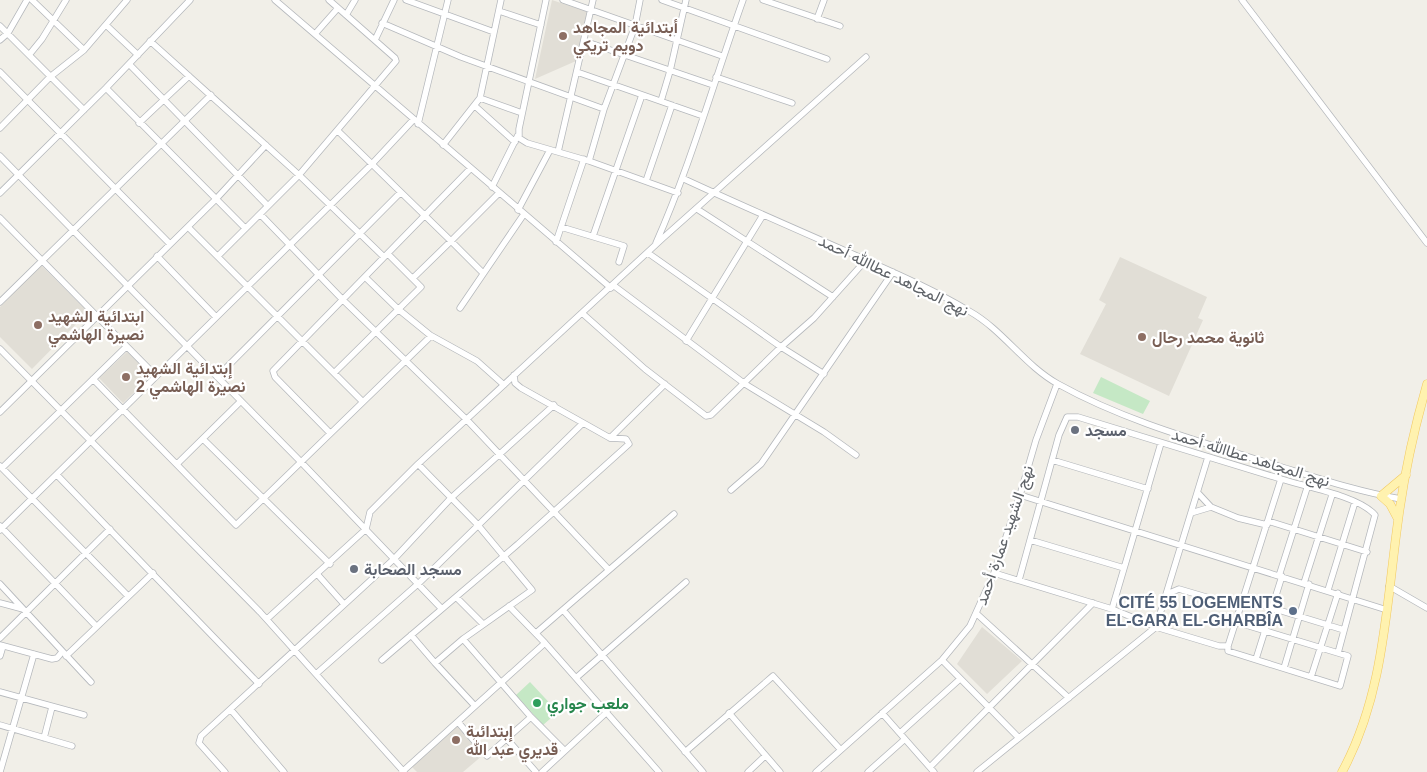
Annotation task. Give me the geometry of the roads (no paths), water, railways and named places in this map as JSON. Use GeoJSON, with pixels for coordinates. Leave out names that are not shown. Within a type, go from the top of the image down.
{"type":"FeatureCollection","features":[{"type":"Feature","properties":{"kind":"main road"},"geometry":{"type":"LineString","coordinates":[[1342,772],[1360,735],[1372,698],[1387,610],[1401,499],[1427,384]]}},
{"type":"Feature","properties":{"kind":"main road"},"geometry":{"type":"LineString","coordinates":[[1398,520],[1390,504],[1381,496],[1406,475]]}},
{"type":"Feature","properties":{"kind":"street"},"geometry":{"type":"LineString","coordinates":[[0,40],[8,33],[27,0]]}},
{"type":"Feature","properties":{"kind":"street"},"geometry":{"type":"LineString","coordinates":[[32,0],[84,50]]}},
{"type":"Feature","properties":{"kind":"street"},"geometry":{"type":"LineString","coordinates":[[29,55],[54,21],[66,0]]}},
{"type":"Feature","properties":{"kind":"street"},"geometry":{"type":"LineString","coordinates":[[1,124],[27,102],[50,77],[84,50],[125,0]]}},
{"type":"Feature","properties":{"kind":"street"},"geometry":{"type":"LineString","coordinates":[[0,193],[106,88],[190,0]]}},
{"type":"Feature","properties":{"kind":"street"},"geometry":{"type":"LineString","coordinates":[[275,0],[518,210],[612,286],[745,384],[856,455]]}},
{"type":"Feature","properties":{"kind":"street"},"geometry":{"type":"LineString","coordinates":[[282,6],[286,0]]}},
{"type":"Feature","properties":{"kind":"street"},"geometry":{"type":"LineString","coordinates":[[218,256],[299,175],[396,60],[329,0]]}},
{"type":"Feature","properties":{"kind":"street"},"geometry":{"type":"LineString","coordinates":[[346,15],[355,0]]}},
{"type":"Feature","properties":{"kind":"street"},"geometry":{"type":"LineString","coordinates":[[374,40],[394,0]]}},
{"type":"Feature","properties":{"kind":"street"},"geometry":{"type":"LineString","coordinates":[[406,0],[494,32]]}},
{"type":"Feature","properties":{"kind":"street"},"geometry":{"type":"LineString","coordinates":[[96,626],[1,528],[416,121],[437,48],[448,0]]}},
{"type":"Feature","properties":{"kind":"street"},"geometry":{"type":"LineString","coordinates":[[443,145],[480,98],[501,0]]}},
{"type":"Feature","properties":{"kind":"street"},"geometry":{"type":"LineString","coordinates":[[492,187],[518,135],[546,0]]}},
{"type":"Feature","properties":{"kind":"street"},"geometry":{"type":"LineString","coordinates":[[563,0],[722,56]]}},
{"type":"Feature","properties":{"kind":"street"},"geometry":{"type":"LineString","coordinates":[[558,152],[578,72],[593,0]]}},
{"type":"Feature","properties":{"kind":"street"},"geometry":{"type":"LineString","coordinates":[[556,242],[625,55],[635,26],[640,0]]}},
{"type":"Feature","properties":{"kind":"street"},"geometry":{"type":"LineString","coordinates":[[662,0],[828,59]]}},
{"type":"Feature","properties":{"kind":"street"},"geometry":{"type":"LineString","coordinates":[[661,101],[678,40],[686,0]]}},
{"type":"Feature","properties":{"kind":"street"},"geometry":{"type":"LineString","coordinates":[[655,246],[684,179],[712,85],[743,0]]}},
{"type":"Feature","properties":{"kind":"street"},"geometry":{"type":"LineString","coordinates":[[763,0],[840,26]]}},
{"type":"Feature","properties":{"kind":"street"},"geometry":{"type":"LineString","coordinates":[[782,7],[785,0]]}},
{"type":"Feature","properties":{"kind":"street"},"geometry":{"type":"LineString","coordinates":[[817,19],[824,0]]}},
{"type":"Feature","properties":{"kind":"street"},"geometry":{"type":"LineString","coordinates":[[1242,0],[1427,243]]}},
{"type":"Feature","properties":{"kind":"street"},"geometry":{"type":"LineString","coordinates":[[315,34],[338,8]]}},
{"type":"Feature","properties":{"kind":"street"},"geometry":{"type":"LineString","coordinates":[[499,11],[541,25]]}},
{"type":"Feature","properties":{"kind":"street"},"geometry":{"type":"LineString","coordinates":[[382,23],[437,48],[604,109]]}},
{"type":"Feature","properties":{"kind":"street"},"geometry":{"type":"LineString","coordinates":[[106,25],[138,55]]}},
{"type":"Feature","properties":{"kind":"street"},"geometry":{"type":"LineString","coordinates":[[0,26],[84,110]]}},
{"type":"Feature","properties":{"kind":"street"},"geometry":{"type":"LineString","coordinates":[[150,41],[299,175],[359,234],[414,278],[421,287],[334,374]]}},
{"type":"Feature","properties":{"kind":"street"},"geometry":{"type":"LineString","coordinates":[[584,41],[712,85]]}},
{"type":"Feature","properties":{"kind":"street"},"geometry":{"type":"LineString","coordinates":[[267,619],[318,575],[366,529],[370,512],[418,464],[655,246],[866,57]]}},
{"type":"Feature","properties":{"kind":"street"},"geometry":{"type":"LineString","coordinates":[[129,64],[268,206]]}},
{"type":"Feature","properties":{"kind":"street"},"geometry":{"type":"LineString","coordinates":[[0,72],[27,102],[170,244]]}},
{"type":"Feature","properties":{"kind":"street"},"geometry":{"type":"LineString","coordinates":[[578,72],[703,116]]}},
{"type":"Feature","properties":{"kind":"street"},"geometry":{"type":"LineString","coordinates":[[139,123],[162,99],[189,76]]}},
{"type":"Feature","properties":{"kind":"street"},"geometry":{"type":"LineString","coordinates":[[716,77],[792,103]]}},
{"type":"Feature","properties":{"kind":"street"},"geometry":{"type":"LineString","coordinates":[[106,88],[246,228]]}},
{"type":"Feature","properties":{"kind":"street"},"geometry":{"type":"LineString","coordinates":[[0,302],[211,95]]}},
{"type":"Feature","properties":{"kind":"street"},"geometry":{"type":"LineString","coordinates":[[593,236],[642,95]]}},
{"type":"Feature","properties":{"kind":"street"},"geometry":{"type":"LineString","coordinates":[[480,98],[522,113]]}},
{"type":"Feature","properties":{"kind":"street"},"geometry":{"type":"LineString","coordinates":[[646,181],[672,105]]}},
{"type":"Feature","properties":{"kind":"street"},"geometry":{"type":"LineString","coordinates":[[475,106],[515,142]]}},
{"type":"Feature","properties":{"kind":"street"},"geometry":{"type":"LineString","coordinates":[[338,131],[424,217],[484,273]]}},
{"type":"Feature","properties":{"kind":"street"},"geometry":{"type":"LineString","coordinates":[[518,135],[524,142],[586,160],[678,193]]}},
{"type":"Feature","properties":{"kind":"street"},"geometry":{"type":"LineString","coordinates":[[0,412],[216,199],[266,145]]}},
{"type":"Feature","properties":{"kind":"street"},"geometry":{"type":"LineString","coordinates":[[518,210],[550,150]]}},
{"type":"Feature","properties":{"kind":"street"},"geometry":{"type":"LineString","coordinates":[[0,156],[395,558],[441,608]]}},
{"type":"Feature","properties":{"kind":"street"},"geometry":{"type":"LineString","coordinates":[[330,434],[273,373],[275,368],[471,168]]}},
{"type":"Feature","properties":{"kind":"street","name":"نهج المجاهد عطاالله أحمد"},"geometry":{"type":"LineString","coordinates":[[684,179],[893,272],[970,311],[996,331],[1037,370],[1057,384],[1120,414],[1166,431],[1381,496],[1401,499]]}},
{"type":"Feature","properties":{"kind":"street"},"geometry":{"type":"LineString","coordinates":[[217,377],[400,193]]}},
{"type":"Feature","properties":{"kind":"street"},"geometry":{"type":"LineString","coordinates":[[414,278],[499,193]]}},
{"type":"Feature","properties":{"kind":"street"},"geometry":{"type":"LineString","coordinates":[[697,209],[833,297]]}},
{"type":"Feature","properties":{"kind":"street"},"geometry":{"type":"LineString","coordinates":[[260,214],[289,246],[466,420],[609,570]]}},
{"type":"Feature","properties":{"kind":"street"},"geometry":{"type":"LineString","coordinates":[[460,308],[524,214]]}},
{"type":"Feature","properties":{"kind":"street"},"geometry":{"type":"LineString","coordinates":[[686,340],[763,215]]}},
{"type":"Feature","properties":{"kind":"street"},"geometry":{"type":"LineString","coordinates":[[0,218],[156,376]]}},
{"type":"Feature","properties":{"kind":"street"},"geometry":{"type":"LineString","coordinates":[[561,226],[624,246],[619,262]]}},
{"type":"Feature","properties":{"kind":"street"},"geometry":{"type":"LineString","coordinates":[[188,227],[362,402]]}},
{"type":"Feature","properties":{"kind":"street"},"geometry":{"type":"LineString","coordinates":[[648,253],[824,374]]}},
{"type":"Feature","properties":{"kind":"street"},"geometry":{"type":"LineString","coordinates":[[157,256],[216,317]]}},
{"type":"Feature","properties":{"kind":"street"},"geometry":{"type":"LineString","coordinates":[[582,313],[645,369],[706,416],[715,413],[781,346],[814,318],[866,260]]}},
{"type":"Feature","properties":{"kind":"street"},"geometry":{"type":"LineString","coordinates":[[731,490],[761,464],[893,272]]}},
{"type":"Feature","properties":{"kind":"street"},"geometry":{"type":"LineString","coordinates":[[365,277],[398,309],[431,336],[476,361],[504,385]]}},
{"type":"Feature","properties":{"kind":"street"},"geometry":{"type":"LineString","coordinates":[[93,379],[236,525],[431,336]]}},
{"type":"Feature","properties":{"kind":"street"},"geometry":{"type":"LineString","coordinates":[[126,347],[1,467],[128,596]]}},
{"type":"Feature","properties":{"kind":"street"},"geometry":{"type":"LineString","coordinates":[[0,349],[267,619],[403,772],[545,643]]}},
{"type":"Feature","properties":{"kind":"street"},"geometry":{"type":"LineString","coordinates":[[382,660],[504,556],[629,444],[626,439],[610,438],[522,388],[515,383],[514,375]]}},
{"type":"Feature","properties":{"kind":"street"},"geometry":{"type":"LineString","coordinates":[[610,438],[665,384]]}},
{"type":"Feature","properties":{"kind":"street","name":"نهج الشهيد عمارة أحمد"},"geometry":{"type":"LineString","coordinates":[[816,772],[942,660],[962,638],[976,614],[994,574],[1036,440],[1057,384]]}},
{"type":"Feature","properties":{"kind":"street"},"geometry":{"type":"LineString","coordinates":[[177,464],[241,401]]}},
{"type":"Feature","properties":{"kind":"street"},"geometry":{"type":"LineString","coordinates":[[225,772],[201,746],[198,740],[259,684],[294,648],[395,558],[451,498],[554,405]]}},
{"type":"Feature","properties":{"kind":"street"},"geometry":{"type":"LineString","coordinates":[[1019,580],[1063,421],[1070,416],[1281,479],[1355,502],[1368,508],[1376,518],[1338,652]]}},
{"type":"Feature","properties":{"kind":"street"},"geometry":{"type":"LineString","coordinates":[[316,674],[419,583],[523,479],[583,423]]}},
{"type":"Feature","properties":{"kind":"street"},"geometry":{"type":"LineString","coordinates":[[203,439],[330,564]]}},
{"type":"Feature","properties":{"kind":"street"},"geometry":{"type":"LineString","coordinates":[[1112,609],[1161,443]]}},
{"type":"Feature","properties":{"kind":"street"},"geometry":{"type":"LineString","coordinates":[[977,772],[1156,627],[1208,457]]}},
{"type":"Feature","properties":{"kind":"street"},"geometry":{"type":"LineString","coordinates":[[1052,460],[1148,488]]}},
{"type":"Feature","properties":{"kind":"street"},"geometry":{"type":"LineString","coordinates":[[418,464],[477,524],[532,590],[463,639],[435,663]]}},
{"type":"Feature","properties":{"kind":"street"},"geometry":{"type":"LineString","coordinates":[[57,475],[259,684]]}},
{"type":"Feature","properties":{"kind":"street"},"geometry":{"type":"LineString","coordinates":[[1236,622],[1348,656],[1340,686],[1228,651],[1228,646],[1281,479]]}},
{"type":"Feature","properties":{"kind":"street"},"geometry":{"type":"LineString","coordinates":[[1256,659],[1307,488]]}},
{"type":"Feature","properties":{"kind":"street"},"geometry":{"type":"LineString","coordinates":[[1198,493],[1211,507],[1238,518],[1294,529],[1367,552]]}},
{"type":"Feature","properties":{"kind":"street"},"geometry":{"type":"LineString","coordinates":[[1020,495],[1354,598],[1387,610]]}},
{"type":"Feature","properties":{"kind":"street"},"geometry":{"type":"LineString","coordinates":[[1284,668],[1300,617],[1318,537],[1332,495]]}},
{"type":"Feature","properties":{"kind":"street"},"geometry":{"type":"LineString","coordinates":[[1328,590],[1355,502]]}},
{"type":"Feature","properties":{"kind":"street"},"geometry":{"type":"LineString","coordinates":[[1191,514],[1211,507]]}},
{"type":"Feature","properties":{"kind":"street"},"geometry":{"type":"LineString","coordinates":[[536,634],[674,514]]}},
{"type":"Feature","properties":{"kind":"street"},"geometry":{"type":"LineString","coordinates":[[0,638],[110,529]]}},
{"type":"Feature","properties":{"kind":"street"},"geometry":{"type":"LineString","coordinates":[[1030,540],[1124,568]]}},
{"type":"Feature","properties":{"kind":"street"},"geometry":{"type":"LineString","coordinates":[[0,656],[2,645],[54,659],[64,654],[153,573]]}},
{"type":"Feature","properties":{"kind":"street"},"geometry":{"type":"LineString","coordinates":[[994,574],[1112,609],[1156,627],[1219,646],[1228,646]]}},
{"type":"Feature","properties":{"kind":"street"},"geometry":{"type":"LineString","coordinates":[[318,575],[343,604]]}},
{"type":"Feature","properties":{"kind":"street"},"geometry":{"type":"LineString","coordinates":[[1172,576],[1179,590]]}},
{"type":"Feature","properties":{"kind":"street"},"geometry":{"type":"LineString","coordinates":[[577,677],[686,582]]}},
{"type":"Feature","properties":{"kind":"street"},"geometry":{"type":"LineString","coordinates":[[0,584],[91,682]]}},
{"type":"Feature","properties":{"kind":"street"},"geometry":{"type":"LineString","coordinates":[[1389,586],[1427,608]]}},
{"type":"Feature","properties":{"kind":"street"},"geometry":{"type":"LineString","coordinates":[[1167,594],[1179,590],[1240,608]]}},
{"type":"Feature","properties":{"kind":"street"},"geometry":{"type":"LineString","coordinates":[[1312,677],[1338,593]]}},
{"type":"Feature","properties":{"kind":"street"},"geometry":{"type":"LineString","coordinates":[[456,597],[483,624]]}},
{"type":"Feature","properties":{"kind":"street"},"geometry":{"type":"LineString","coordinates":[[1243,599],[1344,630]]}},
{"type":"Feature","properties":{"kind":"street"},"geometry":{"type":"LineString","coordinates":[[0,603],[26,611]]}},
{"type":"Feature","properties":{"kind":"street"},"geometry":{"type":"LineString","coordinates":[[882,713],[932,770],[989,708],[1092,603]]}},
{"type":"Feature","properties":{"kind":"street"},"geometry":{"type":"LineString","coordinates":[[509,606],[577,677],[659,772]]}},
{"type":"Feature","properties":{"kind":"street"},"geometry":{"type":"LineString","coordinates":[[563,610],[702,772]]}},
{"type":"Feature","properties":{"kind":"street"},"geometry":{"type":"LineString","coordinates":[[976,614],[1069,698]]}},
{"type":"Feature","properties":{"kind":"street"},"geometry":{"type":"LineString","coordinates":[[411,635],[475,706]]}},
{"type":"Feature","properties":{"kind":"street"},"geometry":{"type":"LineString","coordinates":[[463,639],[564,750]]}},
{"type":"Feature","properties":{"kind":"street"},"geometry":{"type":"LineString","coordinates":[[0,772],[34,654]]}},
{"type":"Feature","properties":{"kind":"street"},"geometry":{"type":"LineString","coordinates":[[942,660],[1019,738]]}},
{"type":"Feature","properties":{"kind":"street"},"geometry":{"type":"LineString","coordinates":[[685,752],[771,676],[776,677],[840,749]]}},
{"type":"Feature","properties":{"kind":"street"},"geometry":{"type":"LineString","coordinates":[[900,733],[960,679]]}},
{"type":"Feature","properties":{"kind":"street"},"geometry":{"type":"LineString","coordinates":[[0,692],[84,715]]}},
{"type":"Feature","properties":{"kind":"street"},"geometry":{"type":"LineString","coordinates":[[44,738],[52,707]]}},
{"type":"Feature","properties":{"kind":"street"},"geometry":{"type":"LineString","coordinates":[[231,710],[281,771]]}},
{"type":"Feature","properties":{"kind":"street"},"geometry":{"type":"LineString","coordinates":[[542,772],[607,712]]}},
{"type":"Feature","properties":{"kind":"street"},"geometry":{"type":"LineString","coordinates":[[729,713],[780,772]]}},
{"type":"Feature","properties":{"kind":"street"},"geometry":{"type":"LineString","coordinates":[[458,722],[487,756],[532,717]]}},
{"type":"Feature","properties":{"kind":"street"},"geometry":{"type":"LineString","coordinates":[[0,724],[72,746]]}},
{"type":"Feature","properties":{"kind":"street"},"geometry":{"type":"LineString","coordinates":[[507,739],[536,772]]}},
{"type":"Feature","properties":{"kind":"street"},"geometry":{"type":"LineString","coordinates":[[868,772],[905,739]]}},
{"type":"Feature","properties":{"kind":"street"},"geometry":{"type":"LineString","coordinates":[[748,772],[765,756]]}},
{"type":"Feature","properties":{"kind":"place","name":"أبتدائية المجاهد دويم تريكي"},"geometry":{"type":"Point","coordinates":[563,36]}},
{"type":"Feature","properties":{"kind":"place","name":"ابتدائية الشهيد نصيرة الهاشمي"},"geometry":{"type":"Point","coordinates":[38,325]}},
{"type":"Feature","properties":{"kind":"place","name":"ثانوية محمد رحال"},"geometry":{"type":"Point","coordinates":[1142,337]}},
{"type":"Feature","properties":{"kind":"place","name":"إبتدائية الشهيد نصيرة الهاشمي 2"},"geometry":{"type":"Point","coordinates":[126,377]}},
{"type":"Feature","properties":{"kind":"place","name":"مسجد"},"geometry":{"type":"Point","coordinates":[1075,430]}},
{"type":"Feature","properties":{"kind":"place","name":"مسجد الصحابة"},"geometry":{"type":"Point","coordinates":[354,569]}},
{"type":"Feature","properties":{"kind":"place","name":"CITÉ 55 LOGEMENTS EL-GARA EL-GHARBÎA"},"geometry":{"type":"Point","coordinates":[1293,611]}},
{"type":"Feature","properties":{"kind":"place","name":"ملعب جواري"},"geometry":{"type":"Point","coordinates":[537,703]}},
{"type":"Feature","properties":{"kind":"place","name":"إبتدائية قديري عبد الله"},"geometry":{"type":"Point","coordinates":[456,740]}}]}
